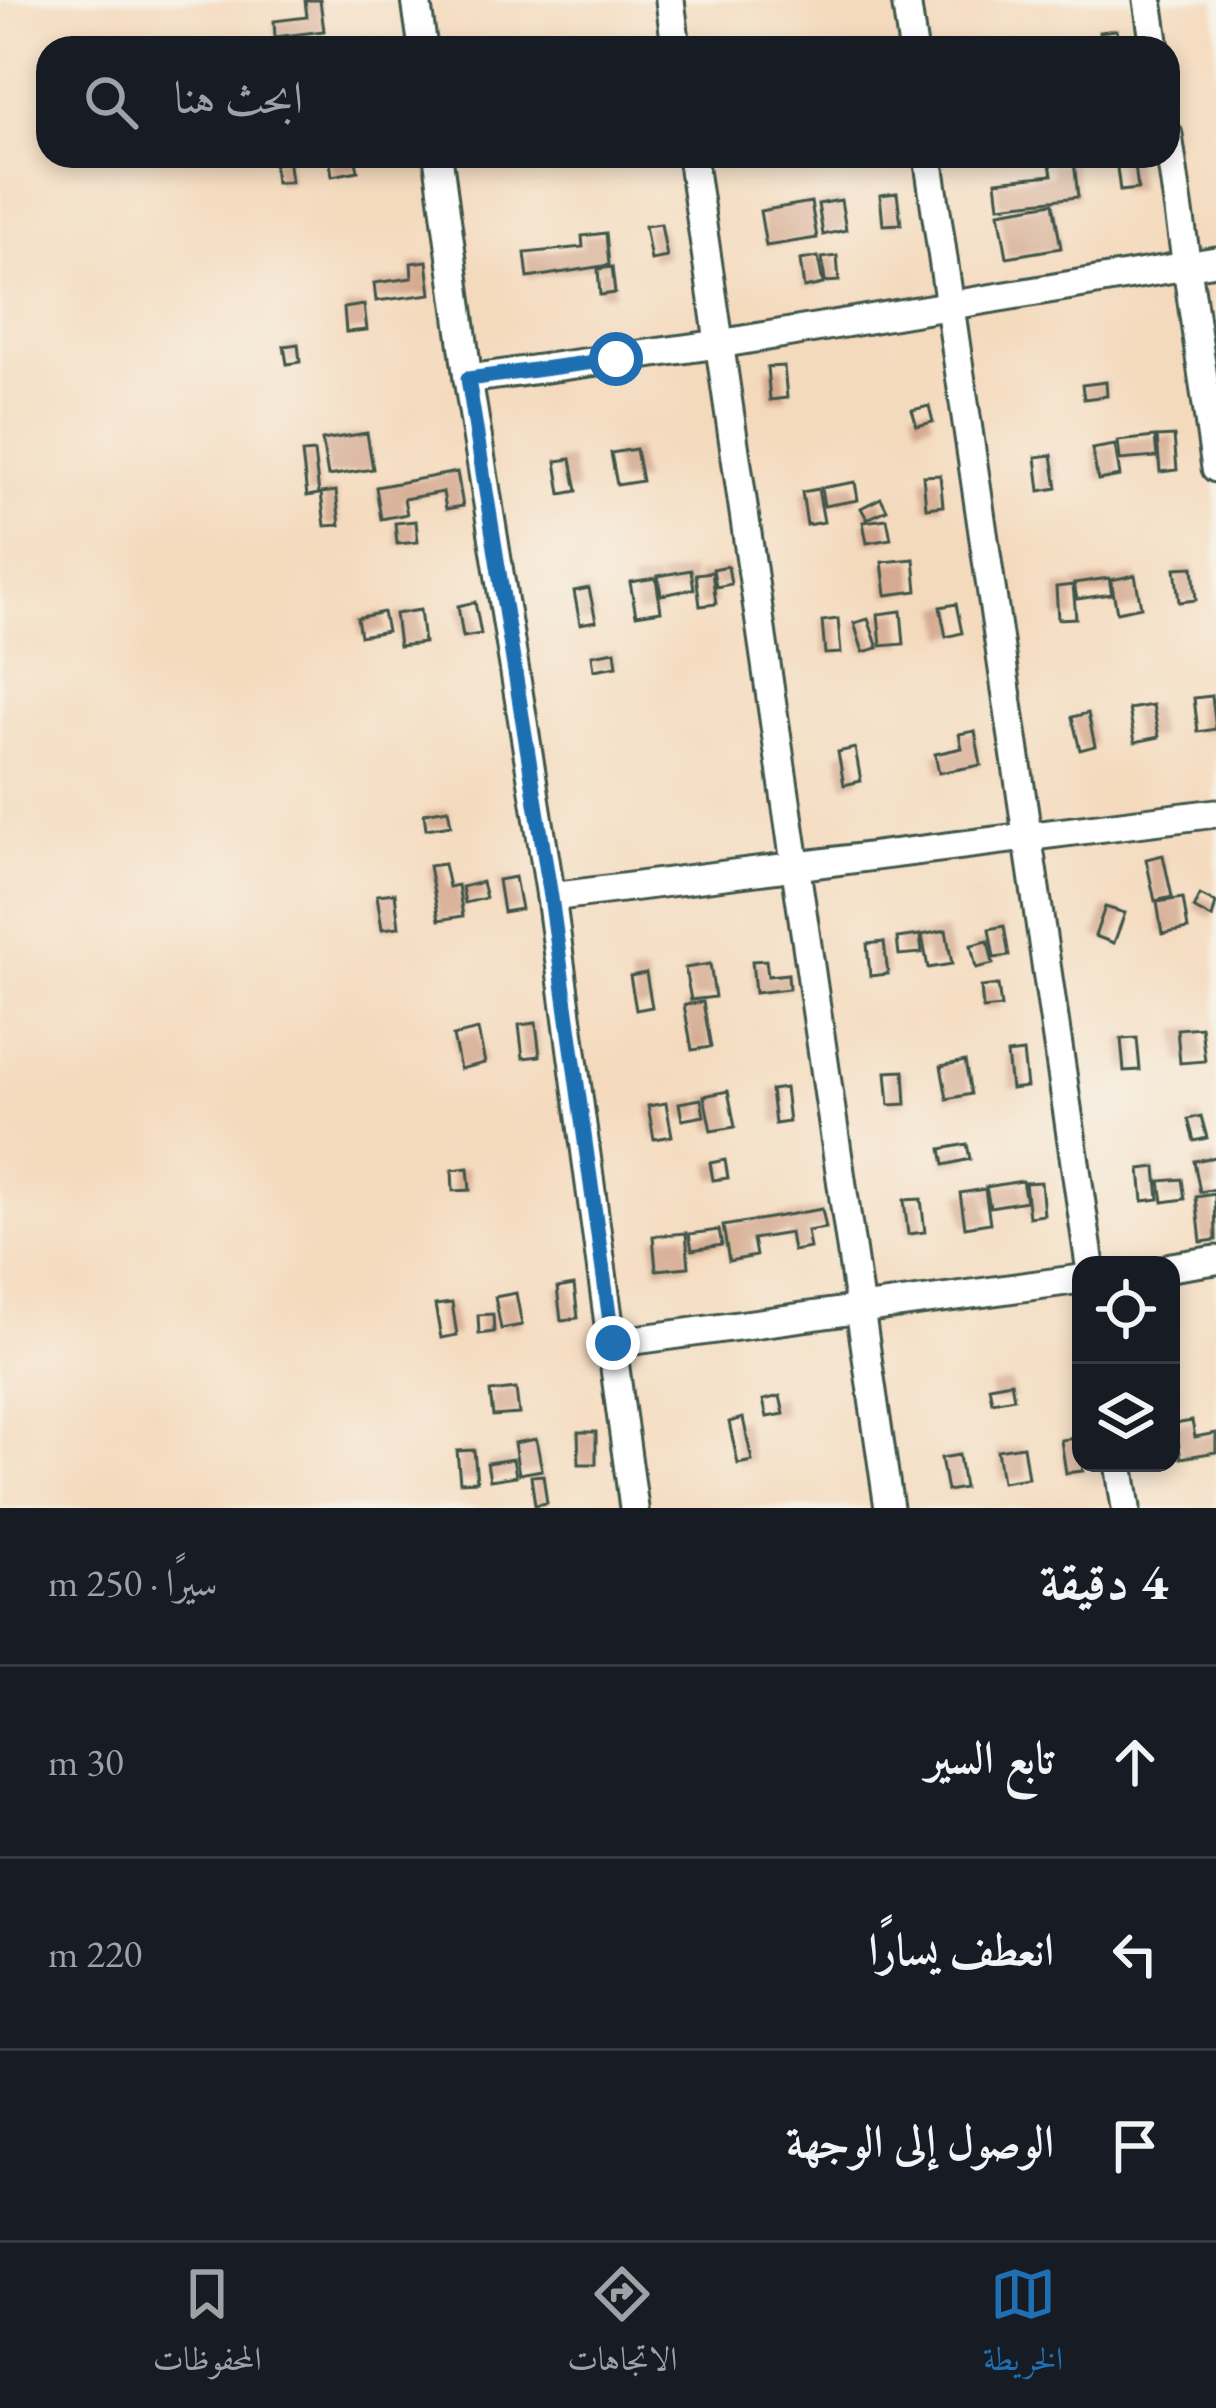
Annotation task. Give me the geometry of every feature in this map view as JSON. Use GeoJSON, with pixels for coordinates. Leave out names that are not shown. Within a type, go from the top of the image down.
{"type":"FeatureCollection","features":[{"type":"Feature","properties":{"kind":"street"},"geometry":{"type":"LineString","coordinates":[[416,0],[421,36]]}},
{"type":"Feature","properties":{"kind":"street"},"geometry":{"type":"LineString","coordinates":[[670,0],[674,36]]}},
{"type":"Feature","properties":{"kind":"street"},"geometry":{"type":"LineString","coordinates":[[906,0],[911,36]]}},
{"type":"Feature","properties":{"kind":"street"},"geometry":{"type":"LineString","coordinates":[[1148,0],[1154,36]]}},
{"type":"Feature","properties":{"kind":"street"},"geometry":{"type":"LineString","coordinates":[[440,168],[468,379],[551,897],[634,1508]]}},
{"type":"Feature","properties":{"kind":"street"},"geometry":{"type":"LineString","coordinates":[[694,168],[889,1508]]}},
{"type":"Feature","properties":{"kind":"street"},"geometry":{"type":"LineString","coordinates":[[930,168],[1089,1256]]}},
{"type":"Feature","properties":{"kind":"street"},"geometry":{"type":"LineString","coordinates":[[1173,168],[1216,468]]}},
{"type":"Feature","properties":{"kind":"street"},"geometry":{"type":"LineString","coordinates":[[468,379],[718,344],[1216,261]]}},
{"type":"Feature","properties":{"kind":"street"},"geometry":{"type":"LineString","coordinates":[[551,897],[1216,813]]}},
{"type":"Feature","properties":{"kind":"street"},"geometry":{"type":"LineString","coordinates":[[1180,1266],[1216,1260]]}},
{"type":"Feature","properties":{"kind":"street"},"geometry":{"type":"LineString","coordinates":[[613,1343],[1072,1280]]}},
{"type":"Feature","properties":{"kind":"street"},"geometry":{"type":"LineString","coordinates":[[1120,1472],[1126,1508]]}},
{"type":"Feature","properties":{"kind":"building"},"geometry":{"type":"Polygon","coordinates":[[[305,0],[320,0],[324,31],[275,36],[274,21],[307,17],[305,0]]]}},
{"type":"Feature","properties":{"kind":"building"},"geometry":{"type":"Polygon","coordinates":[[[274,168],[289,168],[291,182],[276,183],[274,168]]]}},
{"type":"Feature","properties":{"kind":"building"},"geometry":{"type":"Polygon","coordinates":[[[331,168],[357,168],[358,171],[332,176],[331,168]]]}},
{"type":"Feature","properties":{"kind":"building"},"geometry":{"type":"Polygon","coordinates":[[[1051,168],[1075,168],[1078,197],[999,206],[996,181],[1052,175],[1051,168]]]}},
{"type":"Feature","properties":{"kind":"building"},"geometry":{"type":"Polygon","coordinates":[[[1117,168],[1135,168],[1138,189],[1120,191],[1117,168]]]}},
{"type":"Feature","properties":{"kind":"building"},"geometry":{"type":"Polygon","coordinates":[[[897,193],[901,224],[883,225],[880,195],[897,193]]]}},
{"type":"Feature","properties":{"kind":"building"},"geometry":{"type":"Polygon","coordinates":[[[841,200],[846,230],[823,235],[818,204],[841,200]]]}},
{"type":"Feature","properties":{"kind":"building"},"geometry":{"type":"Polygon","coordinates":[[[811,202],[817,238],[766,246],[760,211],[811,202]]]}},
{"type":"Feature","properties":{"kind":"building"},"geometry":{"type":"Polygon","coordinates":[[[1053,203],[1061,248],[1007,257],[999,212],[1053,203]]]}},
{"type":"Feature","properties":{"kind":"building"},"geometry":{"type":"Polygon","coordinates":[[[661,224],[667,257],[651,260],[645,226],[661,224]]]}},
{"type":"Feature","properties":{"kind":"building"},"geometry":{"type":"Polygon","coordinates":[[[606,233],[609,265],[528,278],[525,253],[583,247],[582,236],[606,233]]]}},
{"type":"Feature","properties":{"kind":"building"},"geometry":{"type":"Polygon","coordinates":[[[837,256],[839,281],[825,282],[822,258],[837,256]]]}},
{"type":"Feature","properties":{"kind":"building"},"geometry":{"type":"Polygon","coordinates":[[[818,257],[823,284],[804,288],[800,260],[818,257]]]}},
{"type":"Feature","properties":{"kind":"building"},"geometry":{"type":"Polygon","coordinates":[[[427,261],[431,294],[376,301],[374,283],[412,278],[411,263],[427,261]]]}},
{"type":"Feature","properties":{"kind":"building"},"geometry":{"type":"Polygon","coordinates":[[[612,267],[615,293],[600,295],[598,269],[612,267]]]}},
{"type":"Feature","properties":{"kind":"building"},"geometry":{"type":"Polygon","coordinates":[[[364,305],[367,330],[346,332],[344,308],[364,305]]]}},
{"type":"Feature","properties":{"kind":"building"},"geometry":{"type":"Polygon","coordinates":[[[298,344],[300,362],[287,364],[284,346],[298,344]]]}},
{"type":"Feature","properties":{"kind":"building"},"geometry":{"type":"Polygon","coordinates":[[[784,366],[787,398],[770,400],[767,367],[784,366]]]}},
{"type":"Feature","properties":{"kind":"building"},"geometry":{"type":"Polygon","coordinates":[[[1106,382],[1107,396],[1084,399],[1082,385],[1106,382]]]}},
{"type":"Feature","properties":{"kind":"building"},"geometry":{"type":"Polygon","coordinates":[[[929,406],[933,422],[917,426],[912,410],[929,406]]]}},
{"type":"Feature","properties":{"kind":"building"},"geometry":{"type":"Polygon","coordinates":[[[367,433],[373,469],[328,476],[322,440],[367,433]]]}},
{"type":"Feature","properties":{"kind":"building"},"geometry":{"type":"Polygon","coordinates":[[[1174,436],[1177,470],[1160,472],[1157,437],[1174,436]]]}},
{"type":"Feature","properties":{"kind":"building"},"geometry":{"type":"Polygon","coordinates":[[[1155,437],[1157,457],[1120,460],[1118,441],[1155,437]]]}},
{"type":"Feature","properties":{"kind":"building"},"geometry":{"type":"Polygon","coordinates":[[[1115,445],[1120,476],[1098,480],[1092,449],[1115,445]]]}},
{"type":"Feature","properties":{"kind":"building"},"geometry":{"type":"Polygon","coordinates":[[[636,449],[642,481],[617,485],[611,453],[636,449]]]}},
{"type":"Feature","properties":{"kind":"building"},"geometry":{"type":"Polygon","coordinates":[[[314,452],[319,494],[307,496],[302,453],[314,452]]]}},
{"type":"Feature","properties":{"kind":"building"},"geometry":{"type":"Polygon","coordinates":[[[1052,455],[1057,488],[1040,491],[1036,457],[1052,455]]]}},
{"type":"Feature","properties":{"kind":"building"},"geometry":{"type":"Polygon","coordinates":[[[571,459],[577,491],[561,494],[556,461],[571,459]]]}},
{"type":"Feature","properties":{"kind":"building"},"geometry":{"type":"Polygon","coordinates":[[[457,472],[463,506],[446,509],[443,492],[404,499],[407,514],[381,519],[376,487],[457,472]]]}},
{"type":"Feature","properties":{"kind":"building"},"geometry":{"type":"Polygon","coordinates":[[[940,475],[943,506],[926,508],[923,476],[940,475]]]}},
{"type":"Feature","properties":{"kind":"building"},"geometry":{"type":"Polygon","coordinates":[[[855,482],[858,500],[824,506],[821,488],[855,482]]]}},
{"type":"Feature","properties":{"kind":"building"},"geometry":{"type":"Polygon","coordinates":[[[818,489],[824,522],[807,525],[802,492],[818,489]]]}},
{"type":"Feature","properties":{"kind":"building"},"geometry":{"type":"Polygon","coordinates":[[[336,491],[340,525],[325,526],[321,493],[336,491]]]}},
{"type":"Feature","properties":{"kind":"building"},"geometry":{"type":"Polygon","coordinates":[[[881,498],[887,510],[867,519],[861,508],[881,498]]]}},
{"type":"Feature","properties":{"kind":"building"},"geometry":{"type":"Polygon","coordinates":[[[887,519],[891,539],[867,543],[863,522],[887,519]]]}},
{"type":"Feature","properties":{"kind":"building"},"geometry":{"type":"Polygon","coordinates":[[[416,521],[418,542],[397,544],[395,523],[416,521]]]}},
{"type":"Feature","properties":{"kind":"building"},"geometry":{"type":"Polygon","coordinates":[[[914,559],[917,591],[886,595],[882,562],[914,559]]]}},
{"type":"Feature","properties":{"kind":"building"},"geometry":{"type":"Polygon","coordinates":[[[728,566],[731,584],[716,587],[713,569],[728,566]]]}},
{"type":"Feature","properties":{"kind":"building"},"geometry":{"type":"Polygon","coordinates":[[[1193,567],[1196,600],[1179,602],[1175,568],[1193,567]]]}},
{"type":"Feature","properties":{"kind":"building"},"geometry":{"type":"Polygon","coordinates":[[[691,570],[694,589],[661,595],[658,576],[691,570]]]}},
{"type":"Feature","properties":{"kind":"building"},"geometry":{"type":"Polygon","coordinates":[[[712,572],[716,604],[700,606],[696,574],[712,572]]]}},
{"type":"Feature","properties":{"kind":"building"},"geometry":{"type":"Polygon","coordinates":[[[1135,575],[1141,607],[1117,612],[1111,580],[1135,575]]]}},
{"type":"Feature","properties":{"kind":"building"},"geometry":{"type":"Polygon","coordinates":[[[656,578],[661,611],[636,615],[630,582],[656,578]]]}},
{"type":"Feature","properties":{"kind":"building"},"geometry":{"type":"Polygon","coordinates":[[[1109,578],[1112,594],[1077,599],[1074,583],[1109,578]]]}},
{"type":"Feature","properties":{"kind":"building"},"geometry":{"type":"Polygon","coordinates":[[[1073,585],[1076,618],[1058,619],[1056,587],[1073,585]]]}},
{"type":"Feature","properties":{"kind":"building"},"geometry":{"type":"Polygon","coordinates":[[[589,588],[596,621],[580,624],[574,591],[589,588]]]}},
{"type":"Feature","properties":{"kind":"building"},"geometry":{"type":"Polygon","coordinates":[[[475,602],[481,634],[463,637],[458,606],[475,602]]]}},
{"type":"Feature","properties":{"kind":"building"},"geometry":{"type":"Polygon","coordinates":[[[956,604],[962,633],[946,637],[940,607],[956,604]]]}},
{"type":"Feature","properties":{"kind":"building"},"geometry":{"type":"Polygon","coordinates":[[[420,610],[424,643],[399,646],[395,614],[420,610]]]}},
{"type":"Feature","properties":{"kind":"building"},"geometry":{"type":"Polygon","coordinates":[[[901,611],[904,644],[881,646],[878,614],[901,611]]]}},
{"type":"Feature","properties":{"kind":"building"},"geometry":{"type":"Polygon","coordinates":[[[383,612],[387,631],[360,636],[357,618],[383,612]]]}},
{"type":"Feature","properties":{"kind":"building"},"geometry":{"type":"Polygon","coordinates":[[[838,619],[841,653],[825,654],[822,621],[838,619]]]}},
{"type":"Feature","properties":{"kind":"building"},"geometry":{"type":"Polygon","coordinates":[[[868,619],[878,648],[863,652],[854,623],[868,619]]]}},
{"type":"Feature","properties":{"kind":"building"},"geometry":{"type":"Polygon","coordinates":[[[615,651],[617,666],[594,670],[592,655],[615,651]]]}},
{"type":"Feature","properties":{"kind":"building"},"geometry":{"type":"Polygon","coordinates":[[[1212,696],[1216,729],[1198,732],[1194,698],[1212,696]]]}},
{"type":"Feature","properties":{"kind":"building"},"geometry":{"type":"Polygon","coordinates":[[[1153,705],[1159,737],[1135,742],[1129,709],[1153,705]]]}},
{"type":"Feature","properties":{"kind":"building"},"geometry":{"type":"Polygon","coordinates":[[[1088,713],[1095,746],[1080,750],[1072,717],[1088,713]]]}},
{"type":"Feature","properties":{"kind":"building"},"geometry":{"type":"Polygon","coordinates":[[[975,731],[981,765],[939,773],[935,754],[962,748],[959,734],[975,731]]]}},
{"type":"Feature","properties":{"kind":"building"},"geometry":{"type":"Polygon","coordinates":[[[855,748],[861,781],[844,785],[838,752],[855,748]]]}},
{"type":"Feature","properties":{"kind":"building"},"geometry":{"type":"Polygon","coordinates":[[[448,809],[451,825],[426,829],[424,813],[448,809]]]}},
{"type":"Feature","properties":{"kind":"building"},"geometry":{"type":"Polygon","coordinates":[[[1163,855],[1172,897],[1155,901],[1146,859],[1163,855]]]}},
{"type":"Feature","properties":{"kind":"building"},"geometry":{"type":"Polygon","coordinates":[[[444,864],[449,887],[458,885],[463,916],[439,920],[429,866],[444,864]]]}},
{"type":"Feature","properties":{"kind":"building"},"geometry":{"type":"Polygon","coordinates":[[[515,877],[521,909],[503,912],[498,880],[515,877]]]}},
{"type":"Feature","properties":{"kind":"building"},"geometry":{"type":"Polygon","coordinates":[[[482,882],[486,898],[465,903],[462,887],[482,882]]]}},
{"type":"Feature","properties":{"kind":"building"},"geometry":{"type":"Polygon","coordinates":[[[395,893],[399,927],[382,929],[377,895],[395,893]]]}},
{"type":"Feature","properties":{"kind":"building"},"geometry":{"type":"Polygon","coordinates":[[[1200,895],[1216,903],[1212,918],[1193,908],[1200,895]]]}},
{"type":"Feature","properties":{"kind":"building"},"geometry":{"type":"Polygon","coordinates":[[[1183,898],[1188,929],[1162,934],[1157,902],[1183,898]]]}},
{"type":"Feature","properties":{"kind":"building"},"geometry":{"type":"Polygon","coordinates":[[[1105,907],[1125,913],[1114,943],[1095,936],[1105,907]]]}},
{"type":"Feature","properties":{"kind":"building"},"geometry":{"type":"Polygon","coordinates":[[[1004,926],[1009,956],[994,958],[989,929],[1004,926]]]}},
{"type":"Feature","properties":{"kind":"building"},"geometry":{"type":"Polygon","coordinates":[[[946,930],[952,964],[928,968],[922,935],[946,930]]]}},
{"type":"Feature","properties":{"kind":"building"},"geometry":{"type":"Polygon","coordinates":[[[920,935],[922,953],[899,955],[897,938],[920,935]]]}},
{"type":"Feature","properties":{"kind":"building"},"geometry":{"type":"Polygon","coordinates":[[[988,941],[993,964],[976,968],[971,945],[988,941]]]}},
{"type":"Feature","properties":{"kind":"building"},"geometry":{"type":"Polygon","coordinates":[[[884,942],[888,974],[870,976],[867,944],[884,942]]]}},
{"type":"Feature","properties":{"kind":"building"},"geometry":{"type":"Polygon","coordinates":[[[766,960],[768,976],[788,974],[789,989],[755,993],[752,961],[766,960]]]}},
{"type":"Feature","properties":{"kind":"building"},"geometry":{"type":"Polygon","coordinates":[[[710,964],[715,997],[691,1000],[685,968],[710,964]]]}},
{"type":"Feature","properties":{"kind":"building"},"geometry":{"type":"Polygon","coordinates":[[[646,973],[652,1007],[636,1010],[630,976],[646,973]]]}},
{"type":"Feature","properties":{"kind":"building"},"geometry":{"type":"Polygon","coordinates":[[[998,985],[1001,1007],[983,1009],[981,987],[998,985]]]}},
{"type":"Feature","properties":{"kind":"building"},"geometry":{"type":"Polygon","coordinates":[[[703,1002],[711,1047],[692,1050],[684,1005],[703,1002]]]}},
{"type":"Feature","properties":{"kind":"building"},"geometry":{"type":"Polygon","coordinates":[[[536,1023],[540,1056],[523,1058],[519,1025],[536,1023]]]}},
{"type":"Feature","properties":{"kind":"building"},"geometry":{"type":"Polygon","coordinates":[[[1201,1027],[1205,1061],[1180,1063],[1177,1029],[1201,1027]]]}},
{"type":"Feature","properties":{"kind":"building"},"geometry":{"type":"Polygon","coordinates":[[[478,1030],[485,1063],[460,1069],[453,1036],[478,1030]]]}},
{"type":"Feature","properties":{"kind":"building"},"geometry":{"type":"Polygon","coordinates":[[[1137,1038],[1140,1070],[1124,1071],[1121,1039],[1137,1038]]]}},
{"type":"Feature","properties":{"kind":"building"},"geometry":{"type":"Polygon","coordinates":[[[1023,1052],[1027,1087],[1011,1089],[1007,1054],[1023,1052]]]}},
{"type":"Feature","properties":{"kind":"building"},"geometry":{"type":"Polygon","coordinates":[[[965,1061],[971,1094],[947,1099],[941,1066],[965,1061]]]}},
{"type":"Feature","properties":{"kind":"building"},"geometry":{"type":"Polygon","coordinates":[[[904,1071],[906,1104],[889,1105],[886,1072],[904,1071]]]}},
{"type":"Feature","properties":{"kind":"building"},"geometry":{"type":"Polygon","coordinates":[[[785,1088],[789,1122],[775,1124],[771,1090],[785,1088]]]}},
{"type":"Feature","properties":{"kind":"building"},"geometry":{"type":"Polygon","coordinates":[[[728,1091],[735,1127],[711,1131],[704,1096],[728,1091]]]}},
{"type":"Feature","properties":{"kind":"building"},"geometry":{"type":"Polygon","coordinates":[[[701,1099],[704,1116],[682,1120],[679,1103],[701,1099]]]}},
{"type":"Feature","properties":{"kind":"building"},"geometry":{"type":"Polygon","coordinates":[[[666,1103],[672,1136],[654,1139],[648,1106],[666,1103]]]}},
{"type":"Feature","properties":{"kind":"building"},"geometry":{"type":"Polygon","coordinates":[[[1201,1116],[1207,1138],[1194,1141],[1188,1119],[1201,1116]]]}},
{"type":"Feature","properties":{"kind":"building"},"geometry":{"type":"Polygon","coordinates":[[[967,1144],[970,1159],[944,1165],[941,1149],[967,1144]]]}},
{"type":"Feature","properties":{"kind":"building"},"geometry":{"type":"Polygon","coordinates":[[[1216,1157],[1216,1189],[1200,1192],[1194,1161],[1216,1157]]]}},
{"type":"Feature","properties":{"kind":"building"},"geometry":{"type":"Polygon","coordinates":[[[725,1160],[728,1178],[713,1180],[710,1163],[725,1160]]]}},
{"type":"Feature","properties":{"kind":"building"},"geometry":{"type":"Polygon","coordinates":[[[1156,1167],[1159,1199],[1143,1201],[1140,1169],[1156,1167]]]}},
{"type":"Feature","properties":{"kind":"building"},"geometry":{"type":"Polygon","coordinates":[[[468,1168],[470,1190],[453,1191],[452,1170],[468,1168]]]}},
{"type":"Feature","properties":{"kind":"building"},"geometry":{"type":"Polygon","coordinates":[[[1182,1179],[1185,1199],[1163,1202],[1160,1181],[1182,1179]]]}},
{"type":"Feature","properties":{"kind":"building"},"geometry":{"type":"Polygon","coordinates":[[[1022,1181],[1026,1201],[990,1207],[986,1187],[1022,1181]]]}},
{"type":"Feature","properties":{"kind":"building"},"geometry":{"type":"Polygon","coordinates":[[[1041,1182],[1044,1215],[1029,1217],[1025,1183],[1041,1182]]]}},
{"type":"Feature","properties":{"kind":"building"},"geometry":{"type":"Polygon","coordinates":[[[985,1189],[990,1223],[965,1227],[960,1193],[985,1189]]]}},
{"type":"Feature","properties":{"kind":"building"},"geometry":{"type":"Polygon","coordinates":[[[1215,1194],[1216,1240],[1201,1242],[1196,1197],[1215,1194]]]}},
{"type":"Feature","properties":{"kind":"building"},"geometry":{"type":"Polygon","coordinates":[[[921,1199],[925,1232],[908,1234],[904,1200],[921,1199]]]}},
{"type":"Feature","properties":{"kind":"building"},"geometry":{"type":"Polygon","coordinates":[[[822,1209],[826,1228],[807,1231],[810,1248],[793,1251],[790,1233],[753,1239],[756,1256],[729,1261],[723,1226],[822,1209]]]}},
{"type":"Feature","properties":{"kind":"building"},"geometry":{"type":"Polygon","coordinates":[[[719,1230],[722,1245],[692,1250],[689,1234],[719,1230]]]}},
{"type":"Feature","properties":{"kind":"building"},"geometry":{"type":"Polygon","coordinates":[[[686,1233],[689,1267],[656,1270],[653,1236],[686,1233]]]}},
{"type":"Feature","properties":{"kind":"building"},"geometry":{"type":"Polygon","coordinates":[[[574,1285],[578,1318],[561,1320],[557,1288],[574,1285]]]}},
{"type":"Feature","properties":{"kind":"building"},"geometry":{"type":"Polygon","coordinates":[[[516,1293],[522,1325],[501,1329],[495,1297],[516,1293]]]}},
{"type":"Feature","properties":{"kind":"building"},"geometry":{"type":"Polygon","coordinates":[[[452,1303],[457,1335],[441,1338],[435,1305],[452,1303]]]}},
{"type":"Feature","properties":{"kind":"building"},"geometry":{"type":"Polygon","coordinates":[[[493,1314],[494,1332],[479,1334],[478,1315],[493,1314]]]}},
{"type":"Feature","properties":{"kind":"building"},"geometry":{"type":"Polygon","coordinates":[[[1011,1382],[1014,1398],[992,1402],[989,1386],[1011,1382]]]}},
{"type":"Feature","properties":{"kind":"building"},"geometry":{"type":"Polygon","coordinates":[[[516,1389],[519,1414],[493,1416],[490,1392],[516,1389]]]}},
{"type":"Feature","properties":{"kind":"building"},"geometry":{"type":"Polygon","coordinates":[[[780,1396],[784,1414],[767,1417],[763,1400],[780,1396]]]}},
{"type":"Feature","properties":{"kind":"building"},"geometry":{"type":"Polygon","coordinates":[[[743,1418],[752,1461],[738,1464],[729,1422],[743,1418]]]}},
{"type":"Feature","properties":{"kind":"building"},"geometry":{"type":"Polygon","coordinates":[[[1192,1421],[1195,1437],[1216,1433],[1216,1452],[1181,1458],[1180,1423],[1192,1421]]]}},
{"type":"Feature","properties":{"kind":"building"},"geometry":{"type":"Polygon","coordinates":[[[578,1432],[596,1432],[596,1464],[579,1464],[578,1432]]]}},
{"type":"Feature","properties":{"kind":"building"},"geometry":{"type":"Polygon","coordinates":[[[536,1439],[542,1470],[519,1474],[514,1443],[536,1439]]]}},
{"type":"Feature","properties":{"kind":"building"},"geometry":{"type":"Polygon","coordinates":[[[1072,1439],[1074,1472],[1066,1473],[1061,1440],[1072,1439]]]}},
{"type":"Feature","properties":{"kind":"building"},"geometry":{"type":"Polygon","coordinates":[[[1023,1446],[1028,1478],[1002,1482],[997,1450],[1023,1446]]]}},
{"type":"Feature","properties":{"kind":"building"},"geometry":{"type":"Polygon","coordinates":[[[474,1450],[477,1481],[460,1482],[457,1451],[474,1450]]]}},
{"type":"Feature","properties":{"kind":"building"},"geometry":{"type":"Polygon","coordinates":[[[959,1455],[964,1488],[947,1491],[941,1458],[959,1455]]]}},
{"type":"Feature","properties":{"kind":"building"},"geometry":{"type":"Polygon","coordinates":[[[513,1459],[516,1476],[490,1480],[487,1463],[513,1459]]]}},
{"type":"Feature","properties":{"kind":"building"},"geometry":{"type":"Polygon","coordinates":[[[543,1475],[547,1503],[535,1505],[531,1476],[543,1475]]]}},
{"type":"Feature","properties":{"kind":"route"},"geometry":{"type":"LineString","coordinates":[[613,1343],[551,897],[468,379],[616,359]]}}]}
